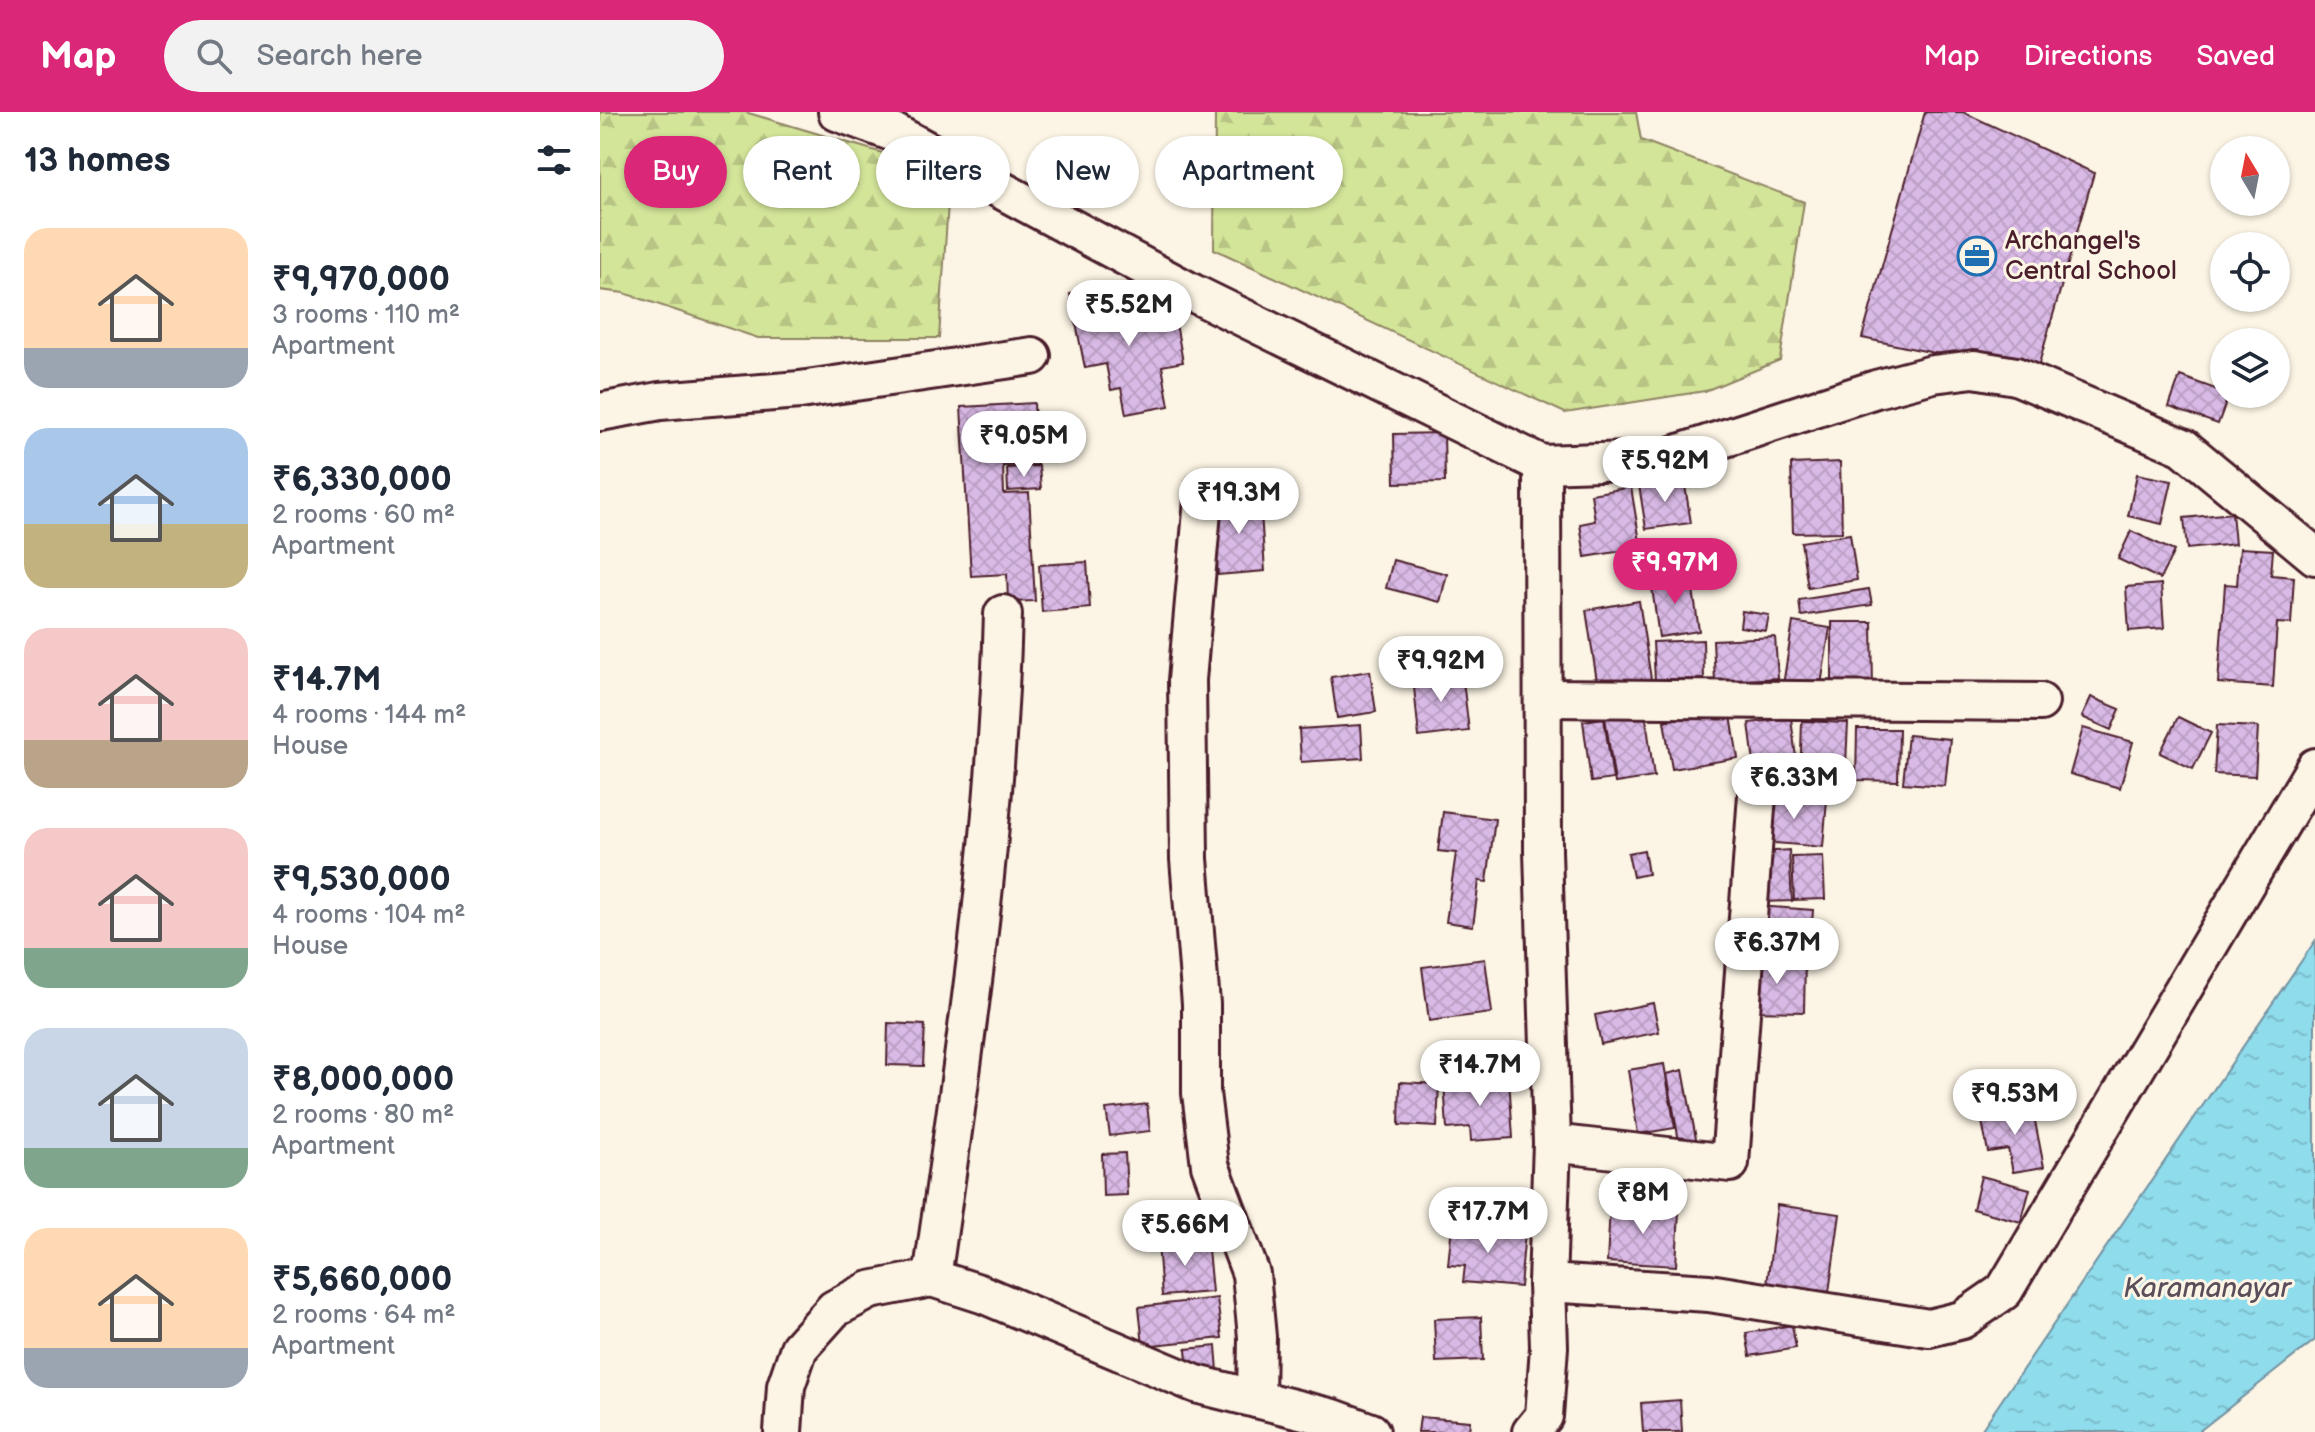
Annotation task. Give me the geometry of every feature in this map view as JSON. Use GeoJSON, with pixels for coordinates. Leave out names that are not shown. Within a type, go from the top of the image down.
{"type":"FeatureCollection","features":[{"type":"Feature","properties":{"kind":"street"},"geometry":{"type":"LineString","coordinates":[[837,112],[897,134],[1193,293],[1542,464],[1658,460],[1876,389],[1933,374],[1974,369],[2016,376],[2183,447],[2315,556]]}},
{"type":"Feature","properties":{"kind":"street"},"geometry":{"type":"LineString","coordinates":[[600,412],[660,401],[800,390],[1032,356]]}},
{"type":"Feature","properties":{"kind":"street"},"geometry":{"type":"LineString","coordinates":[[1531,1432],[1544,1416],[1549,1347],[1547,1283],[1552,1143],[1543,851],[1542,464]]}},
{"type":"Feature","properties":{"kind":"street"},"geometry":{"type":"LineString","coordinates":[[1204,489],[1187,680],[1189,859],[1201,1004],[1201,1093],[1210,1165],[1251,1274],[1257,1337],[1256,1399]]}},
{"type":"Feature","properties":{"kind":"street"},"geometry":{"type":"LineString","coordinates":[[932,1278],[972,999],[1000,735],[1003,614]]}},
{"type":"Feature","properties":{"kind":"street"},"geometry":{"type":"LineString","coordinates":[[1545,698],[2040,702]]}},
{"type":"Feature","properties":{"kind":"street"},"geometry":{"type":"LineString","coordinates":[[1547,1283],[1709,1293],[1929,1328],[1962,1320],[2004,1291],[2315,767]]}},
{"type":"Feature","properties":{"kind":"street"},"geometry":{"type":"LineString","coordinates":[[1552,1143],[1730,1163],[1758,781]]}},
{"type":"Feature","properties":{"kind":"street"},"geometry":{"type":"LineString","coordinates":[[783,1432],[786,1386],[799,1348],[834,1309],[870,1290],[932,1278],[982,1294],[1196,1384],[1333,1418],[1371,1432]]}},
{"type":"Feature","properties":{"kind":"green space"},"geometry":{"type":"Polygon","coordinates":[[[600,112],[745,112],[826,136],[743,136],[743,208],[860,208],[860,146],[876,151],[876,208],[948,208],[939,338],[758,338],[624,293],[600,290],[600,112]]]}},
{"type":"Feature","properties":{"kind":"green space"},"geometry":{"type":"Polygon","coordinates":[[[1215,112],[1636,112],[1641,140],[1804,202],[1780,360],[1705,391],[1565,413],[1214,249],[1214,208],[1343,208],[1343,136],[1215,136],[1215,112]]]}},
{"type":"Feature","properties":{"kind":"water","name":"Karamanayar"},"geometry":{"type":"Polygon","coordinates":[[[2315,941],[2315,1340],[2198,1432],[1980,1432],[2315,941]]]}},
{"type":"Feature","properties":{"kind":"building","name":"Archangel's Central School"},"geometry":{"type":"Polygon","coordinates":[[[1925,112],[1963,112],[2094,173],[2036,374],[1862,338],[1925,112]]]}},
{"type":"Feature","properties":{"kind":"building"},"geometry":{"type":"Polygon","coordinates":[[[1099,288],[1104,315],[1172,302],[1183,362],[1162,366],[1169,406],[1126,414],[1121,388],[1111,390],[1106,364],[1085,368],[1070,294],[1099,288]]]}},
{"type":"Feature","properties":{"kind":"building"},"geometry":{"type":"Polygon","coordinates":[[[2180,376],[2210,387],[2210,408],[2224,408],[2218,424],[2169,407],[2180,376]]]}},
{"type":"Feature","properties":{"kind":"building"},"geometry":{"type":"Polygon","coordinates":[[[1034,403],[1037,465],[1003,466],[1004,494],[1029,493],[1035,601],[1008,602],[1007,574],[971,576],[961,407],[1034,403]]]}},
{"type":"Feature","properties":{"kind":"building"},"geometry":{"type":"Polygon","coordinates":[[[1444,433],[1445,482],[1395,483],[1394,434],[1444,433]]]}},
{"type":"Feature","properties":{"kind":"building"},"geometry":{"type":"Polygon","coordinates":[[[1840,462],[1842,532],[1793,533],[1791,464],[1840,462]]]}},
{"type":"Feature","properties":{"kind":"building"},"geometry":{"type":"Polygon","coordinates":[[[1039,466],[1041,489],[1008,491],[1007,468],[1039,466]]]}},
{"type":"Feature","properties":{"kind":"building"},"geometry":{"type":"Polygon","coordinates":[[[2137,474],[2172,481],[2162,524],[2128,516],[2137,474]]]}},
{"type":"Feature","properties":{"kind":"building"},"geometry":{"type":"Polygon","coordinates":[[[1684,479],[1691,523],[1646,529],[1639,485],[1684,479]]]}},
{"type":"Feature","properties":{"kind":"building"},"geometry":{"type":"Polygon","coordinates":[[[1631,487],[1641,548],[1585,557],[1580,524],[1595,521],[1591,494],[1631,487]]]}},
{"type":"Feature","properties":{"kind":"building"},"geometry":{"type":"Polygon","coordinates":[[[1260,498],[1265,571],[1218,575],[1212,502],[1260,498]]]}},
{"type":"Feature","properties":{"kind":"building"},"geometry":{"type":"Polygon","coordinates":[[[2232,513],[2235,544],[2187,549],[2184,518],[2232,513]]]}},
{"type":"Feature","properties":{"kind":"building"},"geometry":{"type":"Polygon","coordinates":[[[2131,531],[2174,551],[2160,579],[2118,559],[2131,531]]]}},
{"type":"Feature","properties":{"kind":"building"},"geometry":{"type":"Polygon","coordinates":[[[1850,534],[1857,580],[1808,588],[1801,542],[1850,534]]]}},
{"type":"Feature","properties":{"kind":"building"},"geometry":{"type":"Polygon","coordinates":[[[2240,548],[2273,550],[2271,575],[2294,577],[2291,624],[2277,623],[2273,687],[2218,683],[2225,584],[2237,585],[2240,548]]]}},
{"type":"Feature","properties":{"kind":"building"},"geometry":{"type":"Polygon","coordinates":[[[1393,560],[1447,574],[1440,602],[1386,588],[1393,560]]]}},
{"type":"Feature","properties":{"kind":"building"},"geometry":{"type":"Polygon","coordinates":[[[1087,562],[1090,608],[1042,612],[1039,565],[1087,562]]]}},
{"type":"Feature","properties":{"kind":"building"},"geometry":{"type":"Polygon","coordinates":[[[1691,575],[1699,631],[1659,637],[1651,581],[1691,575]]]}},
{"type":"Feature","properties":{"kind":"building"},"geometry":{"type":"Polygon","coordinates":[[[2161,584],[2164,628],[2129,631],[2126,587],[2161,584]]]}},
{"type":"Feature","properties":{"kind":"building"},"geometry":{"type":"Polygon","coordinates":[[[1869,589],[1872,605],[1801,616],[1799,600],[1869,589]]]}},
{"type":"Feature","properties":{"kind":"building"},"geometry":{"type":"Polygon","coordinates":[[[1639,601],[1651,679],[1598,688],[1586,610],[1639,601]]]}},
{"type":"Feature","properties":{"kind":"building"},"geometry":{"type":"Polygon","coordinates":[[[1742,611],[1769,615],[1766,631],[1740,627],[1742,611]]]}},
{"type":"Feature","properties":{"kind":"building"},"geometry":{"type":"Polygon","coordinates":[[[1793,622],[1830,628],[1820,691],[1783,685],[1793,622]]]}},
{"type":"Feature","properties":{"kind":"building"},"geometry":{"type":"Polygon","coordinates":[[[1832,622],[1872,622],[1873,690],[1832,690],[1832,622]]]}},
{"type":"Feature","properties":{"kind":"building"},"geometry":{"type":"Polygon","coordinates":[[[1775,637],[1778,678],[1715,682],[1713,640],[1775,637]]]}},
{"type":"Feature","properties":{"kind":"building"},"geometry":{"type":"Polygon","coordinates":[[[1703,640],[1704,679],[1655,681],[1653,642],[1703,640]]]}},
{"type":"Feature","properties":{"kind":"building"},"geometry":{"type":"Polygon","coordinates":[[[1370,671],[1376,712],[1337,718],[1331,677],[1370,671]]]}},
{"type":"Feature","properties":{"kind":"building"},"geometry":{"type":"Polygon","coordinates":[[[1462,672],[1469,731],[1419,737],[1413,677],[1462,672]]]}},
{"type":"Feature","properties":{"kind":"building"},"geometry":{"type":"Polygon","coordinates":[[[2091,697],[2120,709],[2111,730],[2082,717],[2091,697]]]}},
{"type":"Feature","properties":{"kind":"building"},"geometry":{"type":"Polygon","coordinates":[[[1730,710],[1738,758],[1672,769],[1664,721],[1730,710]]]}},
{"type":"Feature","properties":{"kind":"building"},"geometry":{"type":"Polygon","coordinates":[[[1645,711],[1654,777],[1615,783],[1605,717],[1645,711]]]}},
{"type":"Feature","properties":{"kind":"building"},"geometry":{"type":"Polygon","coordinates":[[[2178,717],[2211,733],[2193,769],[2160,753],[2178,717]]]}},
{"type":"Feature","properties":{"kind":"building"},"geometry":{"type":"Polygon","coordinates":[[[1604,718],[1613,779],[1591,782],[1583,721],[1604,718]]]}},
{"type":"Feature","properties":{"kind":"building"},"geometry":{"type":"Polygon","coordinates":[[[1791,718],[1798,774],[1756,779],[1749,723],[1791,718]]]}},
{"type":"Feature","properties":{"kind":"building"},"geometry":{"type":"Polygon","coordinates":[[[1802,721],[1848,723],[1845,784],[1800,782],[1802,721]]]}},
{"type":"Feature","properties":{"kind":"building"},"geometry":{"type":"Polygon","coordinates":[[[1361,725],[1363,758],[1301,762],[1299,729],[1361,725]]]}},
{"type":"Feature","properties":{"kind":"building"},"geometry":{"type":"Polygon","coordinates":[[[2217,725],[2258,727],[2255,776],[2214,774],[2217,725]]]}},
{"type":"Feature","properties":{"kind":"building"},"geometry":{"type":"Polygon","coordinates":[[[2083,728],[2133,742],[2120,788],[2070,774],[2083,728]]]}},
{"type":"Feature","properties":{"kind":"building"},"geometry":{"type":"Polygon","coordinates":[[[1857,729],[1899,729],[1898,781],[1856,780],[1857,729]]]}},
{"type":"Feature","properties":{"kind":"building"},"geometry":{"type":"Polygon","coordinates":[[[1908,735],[1950,739],[1945,786],[1903,783],[1908,735]]]}},
{"type":"Feature","properties":{"kind":"building"},"geometry":{"type":"Polygon","coordinates":[[[1766,795],[1827,800],[1823,847],[1762,842],[1766,795]]]}},
{"type":"Feature","properties":{"kind":"building"},"geometry":{"type":"Polygon","coordinates":[[[1443,812],[1495,819],[1487,882],[1479,881],[1473,926],[1446,922],[1456,853],[1438,851],[1443,812]]]}},
{"type":"Feature","properties":{"kind":"building"},"geometry":{"type":"Polygon","coordinates":[[[1644,850],[1648,874],[1633,877],[1628,853],[1644,850]]]}},
{"type":"Feature","properties":{"kind":"building"},"geometry":{"type":"Polygon","coordinates":[[[1789,850],[1792,901],[1763,902],[1760,852],[1789,850]]]}},
{"type":"Feature","properties":{"kind":"building"},"geometry":{"type":"Polygon","coordinates":[[[1823,856],[1825,899],[1794,900],[1792,857],[1823,856]]]}},
{"type":"Feature","properties":{"kind":"building"},"geometry":{"type":"Polygon","coordinates":[[[1757,906],[1813,910],[1810,957],[1753,953],[1757,906]]]}},
{"type":"Feature","properties":{"kind":"building"},"geometry":{"type":"Polygon","coordinates":[[[1485,959],[1492,1013],[1429,1021],[1422,967],[1485,959]]]}},
{"type":"Feature","properties":{"kind":"building"},"geometry":{"type":"Polygon","coordinates":[[[1750,960],[1805,961],[1804,1012],[1749,1011],[1750,960]]]}},
{"type":"Feature","properties":{"kind":"building"},"geometry":{"type":"Polygon","coordinates":[[[1653,1003],[1659,1032],[1601,1044],[1595,1015],[1653,1003]]]}},
{"type":"Feature","properties":{"kind":"building"},"geometry":{"type":"Polygon","coordinates":[[[888,1023],[925,1025],[923,1066],[887,1065],[888,1023]]]}},
{"type":"Feature","properties":{"kind":"building"},"geometry":{"type":"Polygon","coordinates":[[[1664,1064],[1675,1128],[1638,1134],[1628,1070],[1664,1064]]]}},
{"type":"Feature","properties":{"kind":"building"},"geometry":{"type":"Polygon","coordinates":[[[1683,1070],[1697,1144],[1680,1147],[1667,1074],[1683,1070]]]}},
{"type":"Feature","properties":{"kind":"building"},"geometry":{"type":"Polygon","coordinates":[[[1509,1078],[1513,1138],[1471,1141],[1470,1127],[1447,1129],[1444,1082],[1509,1078]]]}},
{"type":"Feature","properties":{"kind":"building"},"geometry":{"type":"Polygon","coordinates":[[[1400,1082],[1439,1084],[1437,1127],[1399,1125],[1400,1082]]]}},
{"type":"Feature","properties":{"kind":"building"},"geometry":{"type":"Polygon","coordinates":[[[1147,1104],[1150,1131],[1110,1136],[1106,1109],[1147,1104]]]}},
{"type":"Feature","properties":{"kind":"building"},"geometry":{"type":"Polygon","coordinates":[[[2032,1106],[2044,1167],[2013,1172],[2008,1149],[1988,1152],[1981,1116],[2032,1106]]]}},
{"type":"Feature","properties":{"kind":"building"},"geometry":{"type":"Polygon","coordinates":[[[1125,1153],[1127,1195],[1103,1196],[1102,1154],[1125,1153]]]}},
{"type":"Feature","properties":{"kind":"building"},"geometry":{"type":"Polygon","coordinates":[[[1981,1176],[2030,1189],[2021,1222],[1973,1209],[1981,1176]]]}},
{"type":"Feature","properties":{"kind":"building"},"geometry":{"type":"Polygon","coordinates":[[[1777,1205],[1840,1214],[1829,1292],[1767,1284],[1777,1205]]]}},
{"type":"Feature","properties":{"kind":"building"},"geometry":{"type":"Polygon","coordinates":[[[1610,1207],[1679,1211],[1676,1266],[1607,1262],[1610,1207]]]}},
{"type":"Feature","properties":{"kind":"building"},"geometry":{"type":"Polygon","coordinates":[[[1452,1225],[1525,1232],[1520,1287],[1463,1282],[1465,1266],[1448,1265],[1452,1225]]]}},
{"type":"Feature","properties":{"kind":"building"},"geometry":{"type":"Polygon","coordinates":[[[1207,1239],[1212,1292],[1162,1296],[1158,1243],[1207,1239]]]}},
{"type":"Feature","properties":{"kind":"building"},"geometry":{"type":"Polygon","coordinates":[[[1217,1298],[1222,1338],[1143,1346],[1139,1307],[1217,1298]]]}},
{"type":"Feature","properties":{"kind":"building"},"geometry":{"type":"Polygon","coordinates":[[[1481,1317],[1483,1360],[1436,1362],[1434,1319],[1481,1317]]]}},
{"type":"Feature","properties":{"kind":"building"},"geometry":{"type":"Polygon","coordinates":[[[1792,1325],[1796,1348],[1750,1356],[1746,1333],[1792,1325]]]}},
{"type":"Feature","properties":{"kind":"building"},"geometry":{"type":"Polygon","coordinates":[[[1216,1346],[1218,1371],[1188,1373],[1186,1349],[1216,1346]]]}},
{"type":"Feature","properties":{"kind":"building"},"geometry":{"type":"Polygon","coordinates":[[[1680,1400],[1682,1432],[1643,1432],[1641,1403],[1680,1400]]]}},
{"type":"Feature","properties":{"kind":"building"},"geometry":{"type":"Polygon","coordinates":[[[1420,1417],[1470,1421],[1469,1432],[1418,1432],[1420,1417]]]}},
{"type":"Feature","properties":{"kind":"place","name":"Archangel's Central School"},"geometry":{"type":"Point","coordinates":[1977,256]}}]}
